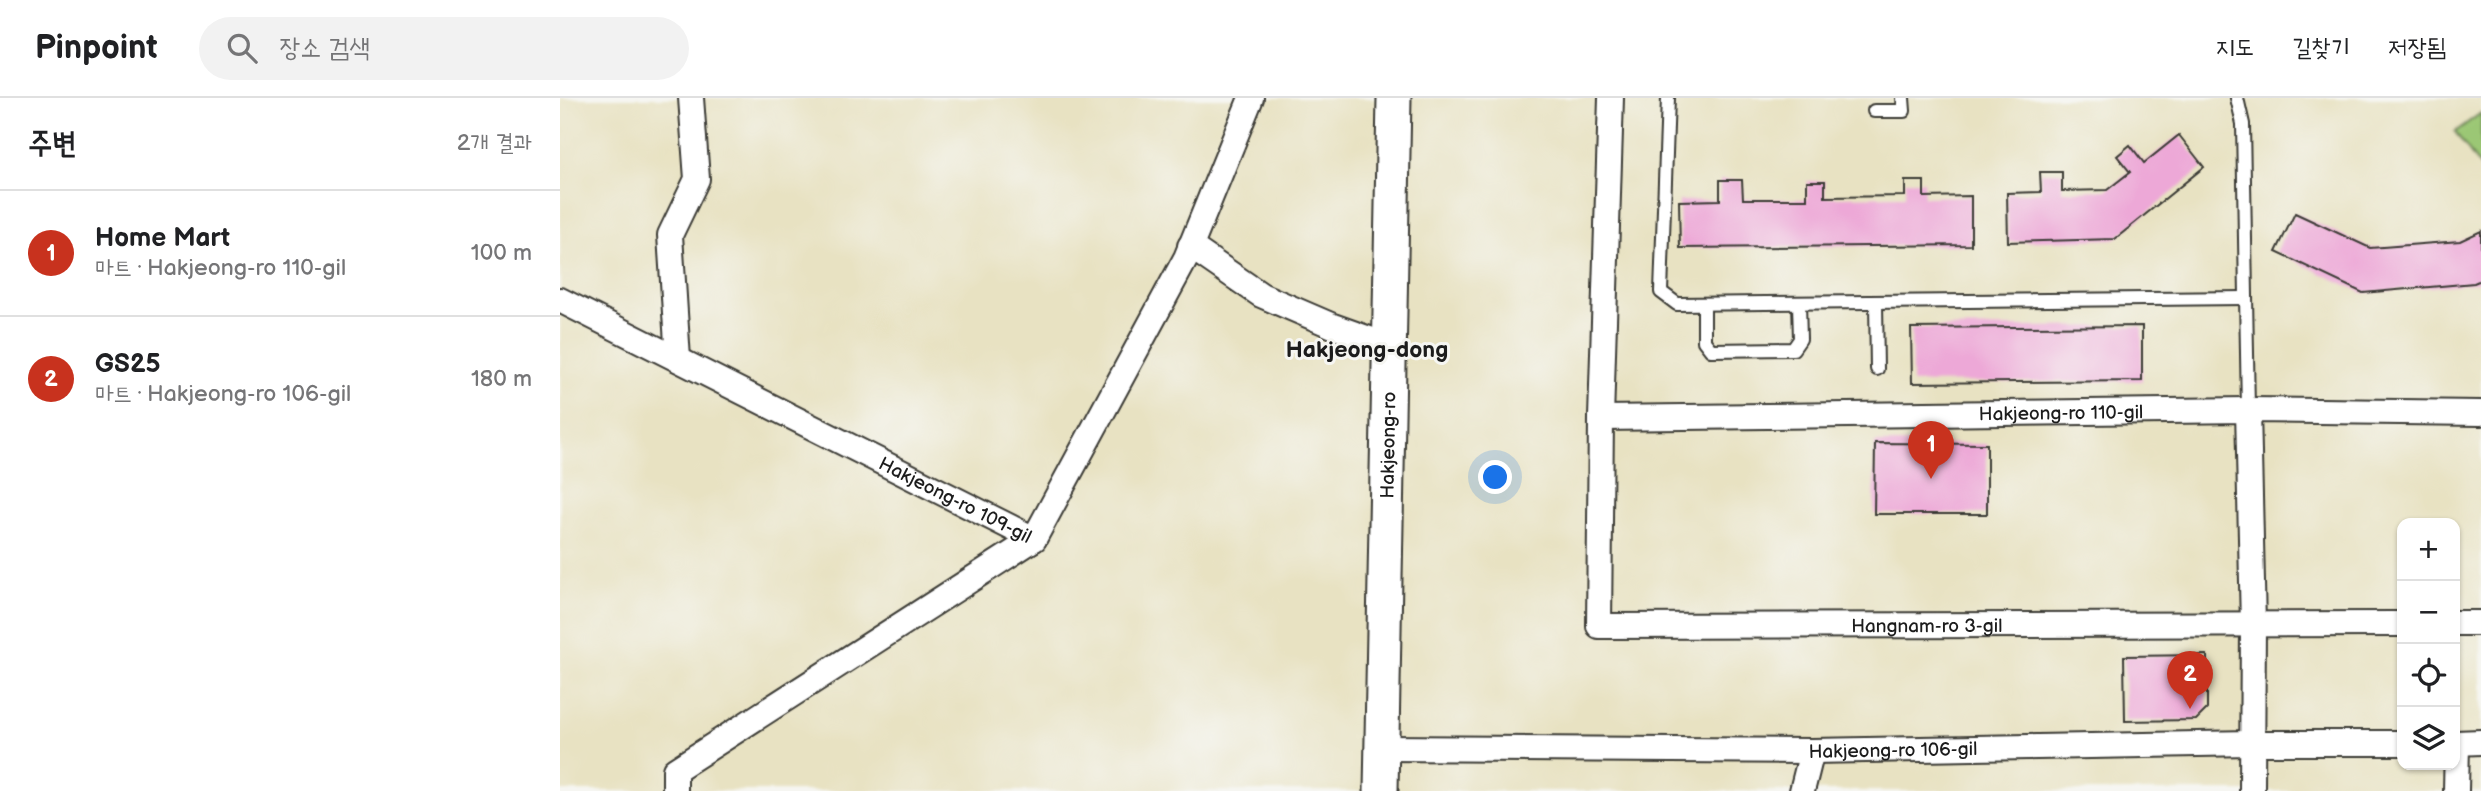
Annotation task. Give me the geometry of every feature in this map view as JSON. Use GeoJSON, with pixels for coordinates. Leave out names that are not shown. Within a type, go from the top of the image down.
{"type":"FeatureCollection","features":[{"type":"Feature","properties":{"kind":"main road","name":"Hakjeong-ro"},"geometry":{"type":"LineString","coordinates":[[1381,791],[1394,98]]}},
{"type":"Feature","properties":{"kind":"street"},"geometry":{"type":"LineString","coordinates":[[678,359],[670,235],[697,179],[691,98]]}},
{"type":"Feature","properties":{"kind":"street","name":"Hakjeong-ro 109-gil"},"geometry":{"type":"LineString","coordinates":[[560,300],[1034,539],[1186,258],[1251,98]]}},
{"type":"Feature","properties":{"kind":"street"},"geometry":{"type":"LineString","coordinates":[[1601,418],[1611,98]]}},
{"type":"Feature","properties":{"kind":"street"},"geometry":{"type":"LineString","coordinates":[[1190,246],[1261,295],[1333,326],[1389,346]]}},
{"type":"Feature","properties":{"kind":"street"},"geometry":{"type":"LineString","coordinates":[[2248,410],[2253,625],[2252,791]]}},
{"type":"Feature","properties":{"kind":"street","name":"Hakjeong-ro 110-gil"},"geometry":{"type":"LineString","coordinates":[[1601,418],[2248,410],[2481,413]]}},
{"type":"Feature","properties":{"kind":"street","name":"Hangnam-ro 3-gil"},"geometry":{"type":"LineString","coordinates":[[1601,418],[1599,626],[2397,624]]}},
{"type":"Feature","properties":{"kind":"street"},"geometry":{"type":"LineString","coordinates":[[675,791],[675,770],[1034,539]]}},
{"type":"Feature","properties":{"kind":"street"},"geometry":{"type":"LineString","coordinates":[[2460,623],[2481,623]]}},
{"type":"Feature","properties":{"kind":"street","name":"Hakjeong-ro 106-gil"},"geometry":{"type":"LineString","coordinates":[[1382,748],[1812,751],[2397,743]]}},
{"type":"Feature","properties":{"kind":"street"},"geometry":{"type":"LineString","coordinates":[[2456,791],[2464,743]]}},
{"type":"Feature","properties":{"kind":"street"},"geometry":{"type":"LineString","coordinates":[[1802,791],[1812,751]]}},
{"type":"Feature","properties":{"kind":"lane"},"geometry":{"type":"LineString","coordinates":[[1668,98],[1661,292],[1677,304],[2246,298]]}},
{"type":"Feature","properties":{"kind":"lane"},"geometry":{"type":"LineString","coordinates":[[1874,111],[1904,111],[1903,98]]}},
{"type":"Feature","properties":{"kind":"lane"},"geometry":{"type":"LineString","coordinates":[[2237,98],[2243,124],[2248,410]]}},
{"type":"Feature","properties":{"kind":"lane"},"geometry":{"type":"LineString","coordinates":[[1876,302],[1877,369]]}},
{"type":"Feature","properties":{"kind":"lane"},"geometry":{"type":"LineString","coordinates":[[1704,304],[1704,341],[1711,350],[1793,349],[1800,339],[1799,303]]}},
{"type":"Feature","properties":{"kind":"green space"},"geometry":{"type":"Polygon","coordinates":[[[2481,113],[2481,168],[2455,132],[2481,113]]]}},
{"type":"Feature","properties":{"kind":"building"},"geometry":{"type":"Polygon","coordinates":[[[2179,135],[2204,167],[2115,239],[2008,242],[2007,193],[2041,192],[2040,172],[2062,172],[2062,191],[2107,190],[2130,172],[2117,156],[2130,145],[2144,163],[2179,135]]]}},
{"type":"Feature","properties":{"kind":"building"},"geometry":{"type":"Polygon","coordinates":[[[1720,180],[1742,180],[1743,199],[1807,199],[1807,181],[1825,181],[1825,197],[1905,196],[1905,181],[1924,181],[1924,197],[1971,196],[1971,245],[1680,248],[1679,201],[1720,200],[1720,180]]]}},
{"type":"Feature","properties":{"kind":"building"},"geometry":{"type":"Polygon","coordinates":[[[2295,213],[2370,248],[2460,241],[2481,231],[2481,280],[2474,283],[2363,293],[2276,252],[2295,213]]]}},
{"type":"Feature","properties":{"kind":"building"},"geometry":{"type":"Polygon","coordinates":[[[2142,326],[2142,381],[1912,383],[1911,328],[2142,326]]]}},
{"type":"Feature","properties":{"kind":"building"},"geometry":{"type":"Polygon","coordinates":[[[1875,443],[1987,444],[1987,514],[1874,514],[1875,443]]]}},
{"type":"Feature","properties":{"kind":"building"},"geometry":{"type":"Polygon","coordinates":[[[2207,655],[2207,709],[2196,720],[2125,721],[2124,656],[2207,655]]]}},
{"type":"Feature","properties":{"kind":"place","name":"Home Mart"},"geometry":{"type":"Point","coordinates":[1931,479]}},
{"type":"Feature","properties":{"kind":"place","name":"GS25"},"geometry":{"type":"Point","coordinates":[2190,709]}},
{"type":"Feature","properties":{"kind":"district","name":"Hakjeong-dong"},"geometry":{"type":"Point","coordinates":[1367,349]}}]}
